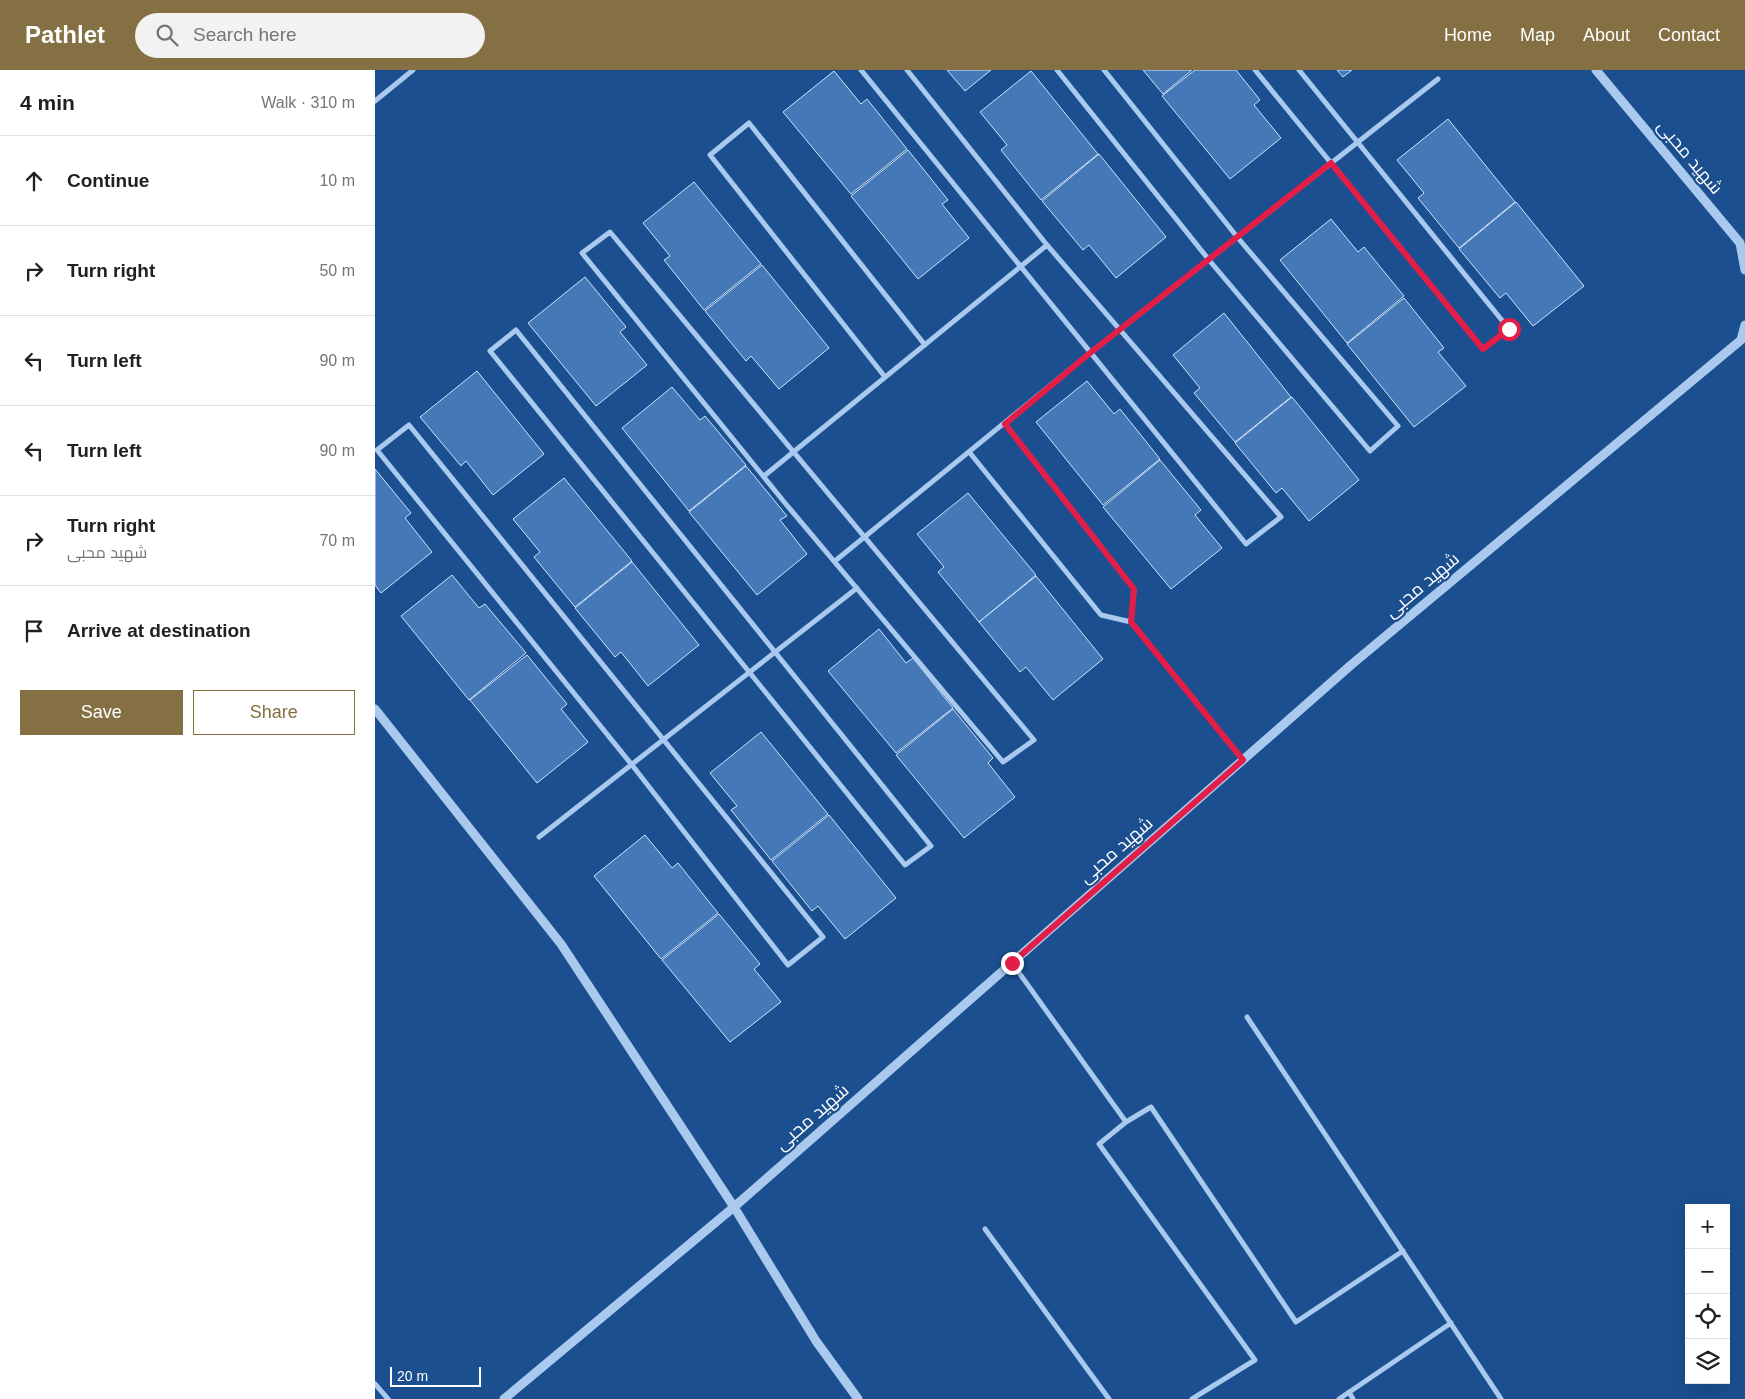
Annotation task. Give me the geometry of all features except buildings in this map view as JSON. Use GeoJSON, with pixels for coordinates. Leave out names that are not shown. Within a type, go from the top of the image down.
{"type":"FeatureCollection","features":[{"type":"Feature","properties":{"kind":"street"},"geometry":{"type":"LineString","coordinates":[[375,101],[413,70]]}},
{"type":"Feature","properties":{"kind":"street"},"geometry":{"type":"LineString","coordinates":[[861,70],[1246,544],[1281,517],[1047,245],[907,70]]}},
{"type":"Feature","properties":{"kind":"street"},"geometry":{"type":"LineString","coordinates":[[1057,70],[1209,260],[1370,451],[1398,426],[1237,238],[1104,70]]}},
{"type":"Feature","properties":{"kind":"street"},"geometry":{"type":"LineString","coordinates":[[1255,70],[1483,349],[1509,329],[1299,70]]}},
{"type":"Feature","properties":{"kind":"street","name":"شهید محبی"},"geometry":{"type":"LineString","coordinates":[[1596,70],[1740,243],[1745,270]]}},
{"type":"Feature","properties":{"kind":"street"},"geometry":{"type":"LineString","coordinates":[[835,561],[970,453],[1090,353],[1438,79]]}},
{"type":"Feature","properties":{"kind":"street"},"geometry":{"type":"LineString","coordinates":[[885,377],[710,154],[749,123],[925,345]]}},
{"type":"Feature","properties":{"kind":"street"},"geometry":{"type":"LineString","coordinates":[[610,232],[794,452],[1034,740],[1003,762],[764,476],[582,254],[610,232]]}},
{"type":"Feature","properties":{"kind":"street"},"geometry":{"type":"LineString","coordinates":[[764,476],[1047,245]]}},
{"type":"Feature","properties":{"kind":"street","name":"شهید محبی"},"geometry":{"type":"LineString","coordinates":[[503,1399],[734,1207],[1351,665],[1741,340],[1745,325]]}},
{"type":"Feature","properties":{"kind":"street"},"geometry":{"type":"LineString","coordinates":[[516,330],[931,846],[905,865],[749,672],[490,351],[516,330]]}},
{"type":"Feature","properties":{"kind":"street"},"geometry":{"type":"LineString","coordinates":[[1005,424],[1134,589],[1131,622]]}},
{"type":"Feature","properties":{"kind":"street"},"geometry":{"type":"LineString","coordinates":[[409,425],[663,740],[823,937],[788,965],[632,765],[377,450],[409,425]]}},
{"type":"Feature","properties":{"kind":"street"},"geometry":{"type":"LineString","coordinates":[[970,453],[1101,614],[1131,622],[1243,760]]}},
{"type":"Feature","properties":{"kind":"street"},"geometry":{"type":"LineString","coordinates":[[539,837],[857,588]]}},
{"type":"Feature","properties":{"kind":"street"},"geometry":{"type":"LineString","coordinates":[[375,710],[561,944],[734,1207],[816,1341],[858,1399]]}},
{"type":"Feature","properties":{"kind":"street"},"geometry":{"type":"LineString","coordinates":[[1012,963],[1126,1122]]}},
{"type":"Feature","properties":{"kind":"street"},"geometry":{"type":"LineString","coordinates":[[1247,1017],[1501,1399]]}},
{"type":"Feature","properties":{"kind":"street"},"geometry":{"type":"LineString","coordinates":[[1191,1399],[1255,1360],[1099,1144],[1126,1122],[1151,1107],[1296,1322],[1403,1251]]}},
{"type":"Feature","properties":{"kind":"street"},"geometry":{"type":"LineString","coordinates":[[985,1229],[1109,1399]]}},
{"type":"Feature","properties":{"kind":"street"},"geometry":{"type":"LineString","coordinates":[[1339,1399],[1451,1323]]}},
{"type":"Feature","properties":{"kind":"street"},"geometry":{"type":"LineString","coordinates":[[375,1384],[388,1399]]}},
{"type":"Feature","properties":{"kind":"street"},"geometry":{"type":"LineString","coordinates":[[1349,1392],[1353,1399]]}},
{"type":"Feature","properties":{"kind":"route"},"geometry":{"type":"LineString","coordinates":[[1012,963],[1243,760],[1131,622],[1134,589],[1005,424],[1090,353],[1331,163],[1483,349],[1509,329]]}}]}
